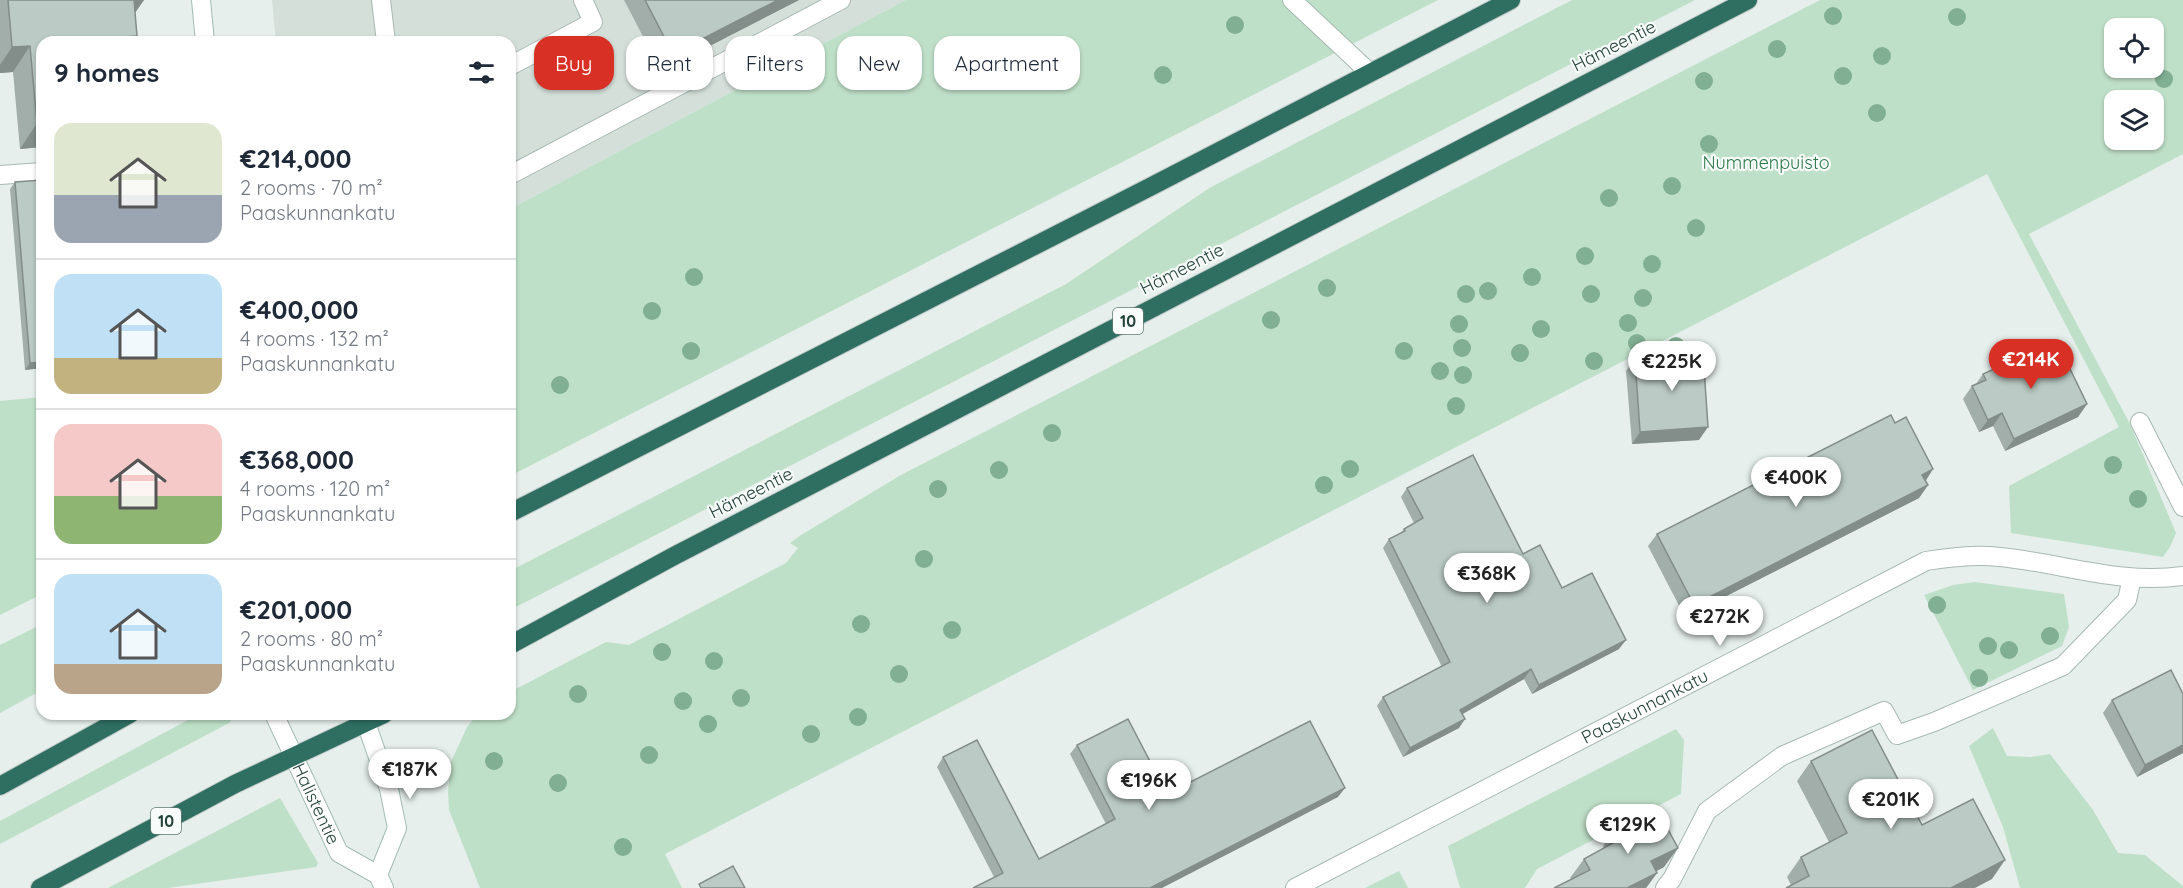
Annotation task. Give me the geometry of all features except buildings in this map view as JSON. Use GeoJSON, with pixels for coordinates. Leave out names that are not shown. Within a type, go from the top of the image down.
{"type":"FeatureCollection","features":[{"type":"Feature","properties":{"kind":"highway"},"geometry":{"type":"LineString","coordinates":[[516,510],[1511,0]]}},
{"type":"Feature","properties":{"kind":"highway","name":"Hämeentie"},"geometry":{"type":"LineString","coordinates":[[516,642],[674,556],[1748,0]]}},
{"type":"Feature","properties":{"kind":"highway"},"geometry":{"type":"LineString","coordinates":[[0,786],[119,720]]}},
{"type":"Feature","properties":{"kind":"highway","name":"10"},"geometry":{"type":"LineString","coordinates":[[40,888],[235,784],[363,720]]}},
{"type":"Feature","properties":{"kind":"street"},"geometry":{"type":"LineString","coordinates":[[201,0],[204,36]]}},
{"type":"Feature","properties":{"kind":"street"},"geometry":{"type":"LineString","coordinates":[[381,0],[385,36]]}},
{"type":"Feature","properties":{"kind":"street"},"geometry":{"type":"LineString","coordinates":[[516,63],[593,21],[583,0]]}},
{"type":"Feature","properties":{"kind":"street"},"geometry":{"type":"LineString","coordinates":[[516,172],[841,0]]}},
{"type":"Feature","properties":{"kind":"street"},"geometry":{"type":"LineString","coordinates":[[1292,0],[1370,73]]}},
{"type":"Feature","properties":{"kind":"street"},"geometry":{"type":"LineString","coordinates":[[0,175],[36,172]]}},
{"type":"Feature","properties":{"kind":"street"},"geometry":{"type":"LineString","coordinates":[[2140,422],[2183,507]]}},
{"type":"Feature","properties":{"kind":"street","name":"Paaskunnankatu"},"geometry":{"type":"LineString","coordinates":[[1295,888],[1926,561],[1961,556],[2000,557],[2132,578],[2183,576]]}},
{"type":"Feature","properties":{"kind":"street"},"geometry":{"type":"LineString","coordinates":[[1665,888],[1672,879],[1707,811],[1782,756],[1884,711],[1896,735],[1934,722],[2063,666],[2127,600],[2132,578]]}},
{"type":"Feature","properties":{"kind":"street","name":"Halistentie"},"geometry":{"type":"LineString","coordinates":[[277,720],[339,853],[381,882],[398,828],[389,789],[365,720]]}},
{"type":"Feature","properties":{"kind":"shaded area"},"geometry":{"type":"Polygon","coordinates":[[[272,0],[906,0],[825,43],[825,36],[725,36],[725,90],[735,90],[516,206],[516,36],[275,36],[272,0]]]}},
{"type":"Feature","properties":{"kind":"green space"},"geometry":{"type":"Polygon","coordinates":[[[906,0],[1438,0],[516,473],[516,206],[735,90],[825,90],[825,43],[837,36],[837,90],[922,90],[922,36],[838,36],[906,0]]]}},
{"type":"Feature","properties":{"kind":"green space"},"geometry":{"type":"Polygon","coordinates":[[[1572,0],[1695,0],[516,607],[516,568],[1066,284],[1211,187],[1572,0]]]}},
{"type":"Feature","properties":{"kind":"green space","name":"Nummenpuisto"},"geometry":{"type":"Polygon","coordinates":[[[1820,0],[2183,0],[2183,154],[2029,234],[2130,424],[2176,533],[2163,557],[2011,533],[2009,486],[2119,427],[1987,174],[665,854],[682,888],[480,888],[449,810],[448,792],[451,762],[467,727],[473,720],[516,720],[516,689],[606,642],[629,645],[786,563],[798,548],[790,543],[901,475],[1820,0]]]}},
{"type":"Feature","properties":{"kind":"green space"},"geometry":{"type":"Polygon","coordinates":[[[36,398],[36,597],[0,615],[0,401],[36,398]]]}},
{"type":"Feature","properties":{"kind":"green space"},"geometry":{"type":"Polygon","coordinates":[[[1975,582],[2064,594],[2069,627],[2062,646],[1973,690],[1924,595],[1953,585],[1975,582]]]}},
{"type":"Feature","properties":{"kind":"green space"},"geometry":{"type":"Polygon","coordinates":[[[36,627],[36,693],[0,713],[0,645],[36,627]]]}},
{"type":"Feature","properties":{"kind":"green space"},"geometry":{"type":"Polygon","coordinates":[[[188,720],[231,720],[0,844],[0,821],[188,720]]]}},
{"type":"Feature","properties":{"kind":"green space"},"geometry":{"type":"Polygon","coordinates":[[[1993,728],[2007,756],[2031,757],[2050,754],[2093,810],[2118,853],[2145,855],[2183,888],[2020,888],[2003,827],[1969,746],[1993,728]]]}},
{"type":"Feature","properties":{"kind":"green space"},"geometry":{"type":"Polygon","coordinates":[[[1676,729],[1684,740],[1681,794],[1537,869],[1525,888],[1460,888],[1448,846],[1676,729]]]}},
{"type":"Feature","properties":{"kind":"green space"},"geometry":{"type":"Polygon","coordinates":[[[280,798],[318,863],[316,867],[168,888],[108,888],[280,798]]]}},
{"type":"Feature","properties":{"kind":"green space"},"geometry":{"type":"Polygon","coordinates":[[[1399,871],[1408,888],[1365,888],[1399,871]]]}}]}
